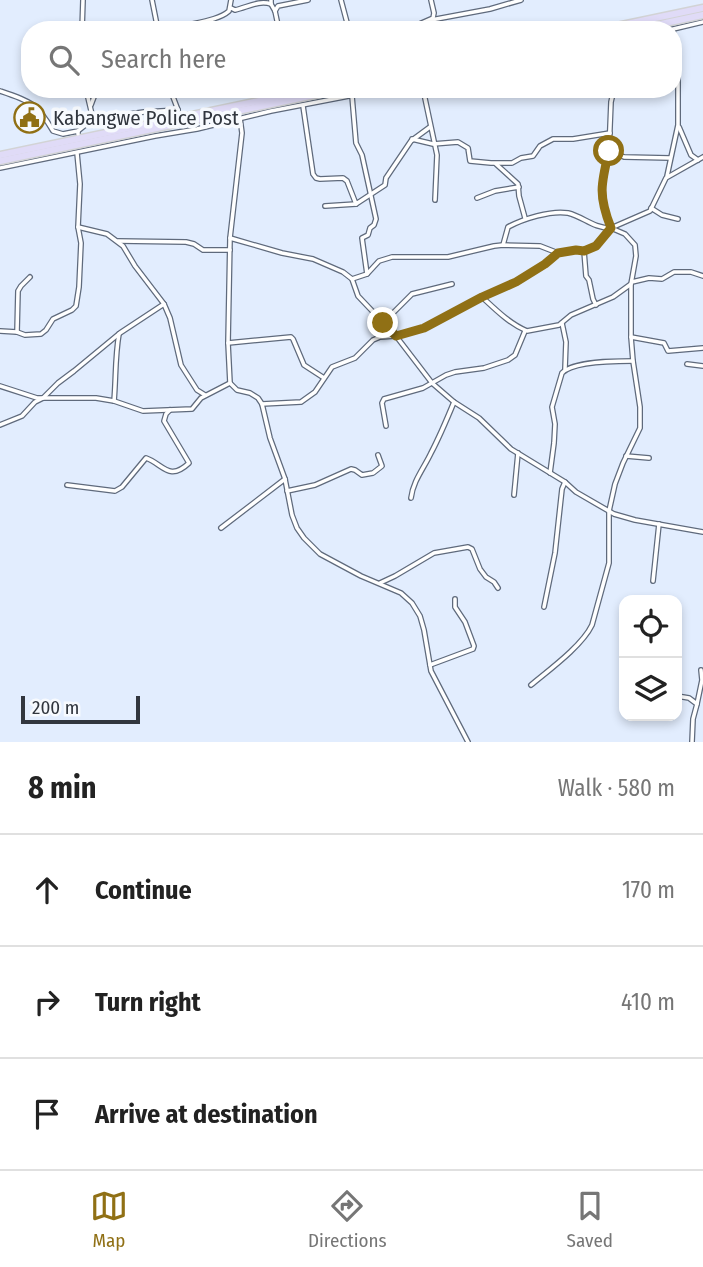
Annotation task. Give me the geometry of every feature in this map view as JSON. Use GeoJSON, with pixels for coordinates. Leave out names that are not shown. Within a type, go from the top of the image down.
{"type":"FeatureCollection","features":[{"type":"Feature","properties":{"kind":"main road"},"geometry":{"type":"LineString","coordinates":[[641,21],[703,8]]}},
{"type":"Feature","properties":{"kind":"main road"},"geometry":{"type":"LineString","coordinates":[[675,21],[703,15]]}},
{"type":"Feature","properties":{"kind":"main road"},"geometry":{"type":"LineString","coordinates":[[0,158],[79,135],[262,98]]}},
{"type":"Feature","properties":{"kind":"main road"},"geometry":{"type":"LineString","coordinates":[[0,158],[298,98]]}},
{"type":"Feature","properties":{"kind":"street"},"geometry":{"type":"LineString","coordinates":[[82,21],[83,0]]}},
{"type":"Feature","properties":{"kind":"street"},"geometry":{"type":"LineString","coordinates":[[152,0],[156,21]]}},
{"type":"Feature","properties":{"kind":"street"},"geometry":{"type":"LineString","coordinates":[[198,21],[228,13],[231,0]]}},
{"type":"Feature","properties":{"kind":"street"},"geometry":{"type":"LineString","coordinates":[[275,10],[278,6],[308,0]]}},
{"type":"Feature","properties":{"kind":"street"},"geometry":{"type":"LineString","coordinates":[[341,0],[347,21]]}},
{"type":"Feature","properties":{"kind":"street"},"geometry":{"type":"LineString","coordinates":[[430,20],[434,16],[431,0]]}},
{"type":"Feature","properties":{"kind":"street"},"geometry":{"type":"LineString","coordinates":[[498,0],[499,6]]}},
{"type":"Feature","properties":{"kind":"street"},"geometry":{"type":"LineString","coordinates":[[430,20],[521,0]]}},
{"type":"Feature","properties":{"kind":"street"},"geometry":{"type":"LineString","coordinates":[[231,8],[235,10],[250,4],[271,2],[277,21]]}},
{"type":"Feature","properties":{"kind":"street"},"geometry":{"type":"LineString","coordinates":[[682,27],[703,22]]}},
{"type":"Feature","properties":{"kind":"street"},"geometry":{"type":"LineString","coordinates":[[0,91],[32,104],[43,113],[53,131],[79,135],[93,119],[144,112],[180,114],[174,98]]}},
{"type":"Feature","properties":{"kind":"street"},"geometry":{"type":"LineString","coordinates":[[88,98],[93,119]]}},
{"type":"Feature","properties":{"kind":"street"},"geometry":{"type":"LineString","coordinates":[[91,107],[93,98]]}},
{"type":"Feature","properties":{"kind":"street"},"geometry":{"type":"LineString","coordinates":[[0,168],[342,98]]}},
{"type":"Feature","properties":{"kind":"street"},"geometry":{"type":"LineString","coordinates":[[352,98],[356,143],[362,155],[376,219],[362,240],[367,274]]}},
{"type":"Feature","properties":{"kind":"street"},"geometry":{"type":"LineString","coordinates":[[325,206],[356,204],[385,185],[386,178],[412,139],[432,125],[425,98]]}},
{"type":"Feature","properties":{"kind":"street"},"geometry":{"type":"LineString","coordinates":[[611,228],[601,189],[609,151],[613,98]]}},
{"type":"Feature","properties":{"kind":"street"},"geometry":{"type":"LineString","coordinates":[[352,279],[367,274],[379,261],[392,257],[448,257],[503,245],[540,246],[558,253],[584,251],[600,243],[611,228],[652,208],[666,178],[678,125],[678,98]]}},
{"type":"Feature","properties":{"kind":"street"},"geometry":{"type":"LineString","coordinates":[[303,106],[313,174],[316,178],[343,178],[347,181],[356,204]]}},
{"type":"Feature","properties":{"kind":"street"},"geometry":{"type":"LineString","coordinates":[[240,118],[242,133],[230,238],[230,383],[237,390],[258,398],[262,404],[270,439],[285,479],[292,515],[297,528],[308,543],[328,559],[401,593],[412,603],[420,616],[430,664],[438,684],[468,742]]}},
{"type":"Feature","properties":{"kind":"street"},"geometry":{"type":"LineString","coordinates":[[678,125],[691,155],[701,159]]}},
{"type":"Feature","properties":{"kind":"street"},"geometry":{"type":"LineString","coordinates":[[430,127],[437,155],[435,200]]}},
{"type":"Feature","properties":{"kind":"street"},"geometry":{"type":"LineString","coordinates":[[412,139],[435,144],[458,142],[468,148],[470,161],[496,164],[512,163],[533,156],[540,146],[554,139],[568,140],[611,133]]}},
{"type":"Feature","properties":{"kind":"street"},"geometry":{"type":"LineString","coordinates":[[609,151],[624,157],[670,158]]}},
{"type":"Feature","properties":{"kind":"street"},"geometry":{"type":"LineString","coordinates":[[0,331],[43,334],[53,319],[75,309],[81,243],[78,227],[77,153]]}},
{"type":"Feature","properties":{"kind":"street"},"geometry":{"type":"LineString","coordinates":[[666,178],[701,159]]}},
{"type":"Feature","properties":{"kind":"street"},"geometry":{"type":"LineString","coordinates":[[496,164],[517,183],[525,218]]}},
{"type":"Feature","properties":{"kind":"street"},"geometry":{"type":"LineString","coordinates":[[477,198],[495,191],[519,187]]}},
{"type":"Feature","properties":{"kind":"street"},"geometry":{"type":"LineString","coordinates":[[652,208],[662,215],[678,219]]}},
{"type":"Feature","properties":{"kind":"street"},"geometry":{"type":"LineString","coordinates":[[503,245],[508,227],[525,218],[568,213],[599,227],[611,228],[625,234],[635,245],[636,256],[631,283],[631,337],[640,428],[615,484],[609,511],[609,563],[589,632],[531,685]]}},
{"type":"Feature","properties":{"kind":"street"},"geometry":{"type":"LineString","coordinates":[[78,227],[107,234],[123,246],[135,267],[164,304],[181,365],[197,390],[205,395]]}},
{"type":"Feature","properties":{"kind":"street"},"geometry":{"type":"LineString","coordinates":[[230,238],[282,253],[313,258],[343,272],[352,279],[358,296],[396,336],[432,383],[479,418],[505,444],[565,482],[576,492],[609,511],[635,520],[703,532]]}},
{"type":"Feature","properties":{"kind":"street"},"geometry":{"type":"LineString","coordinates":[[116,241],[186,242],[203,250],[230,250]]}},
{"type":"Feature","properties":{"kind":"street"},"geometry":{"type":"LineString","coordinates":[[584,251],[586,276],[596,305]]}},
{"type":"Feature","properties":{"kind":"street"},"geometry":{"type":"LineString","coordinates":[[262,404],[301,402],[316,392],[332,367],[355,358],[373,340],[424,328],[520,280],[558,253]]}},
{"type":"Feature","properties":{"kind":"street"},"geometry":{"type":"LineString","coordinates":[[482,297],[525,331],[557,326],[573,314],[613,297],[631,283],[649,278],[662,279],[674,272],[691,272],[703,276]]}},
{"type":"Feature","properties":{"kind":"street"},"geometry":{"type":"LineString","coordinates":[[17,332],[18,290],[30,277]]}},
{"type":"Feature","properties":{"kind":"street"},"geometry":{"type":"LineString","coordinates":[[383,323],[412,294],[452,284]]}},
{"type":"Feature","properties":{"kind":"street"},"geometry":{"type":"LineString","coordinates":[[0,425],[22,416],[120,333],[164,304]]}},
{"type":"Feature","properties":{"kind":"street"},"geometry":{"type":"LineString","coordinates":[[550,473],[555,433],[552,407],[565,369],[566,342],[562,323]]}},
{"type":"Feature","properties":{"kind":"street"},"geometry":{"type":"LineString","coordinates":[[386,426],[382,403],[384,400],[423,388],[455,372],[488,367],[512,358],[525,331]]}},
{"type":"Feature","properties":{"kind":"street"},"geometry":{"type":"LineString","coordinates":[[114,401],[120,333]]}},
{"type":"Feature","properties":{"kind":"street"},"geometry":{"type":"LineString","coordinates":[[228,343],[291,337],[304,365],[324,378]]}},
{"type":"Feature","properties":{"kind":"street"},"geometry":{"type":"LineString","coordinates":[[631,337],[665,344],[668,351],[703,348]]}},
{"type":"Feature","properties":{"kind":"street"},"geometry":{"type":"LineString","coordinates":[[565,369],[601,362],[633,361]]}},
{"type":"Feature","properties":{"kind":"street"},"geometry":{"type":"LineString","coordinates":[[687,365],[703,366]]}},
{"type":"Feature","properties":{"kind":"street"},"geometry":{"type":"LineString","coordinates":[[0,386],[43,398],[79,397],[114,401],[143,411],[192,409],[205,395],[230,383]]}},
{"type":"Feature","properties":{"kind":"street"},"geometry":{"type":"LineString","coordinates":[[411,498],[416,481],[433,451],[454,402]]}},
{"type":"Feature","properties":{"kind":"street"},"geometry":{"type":"LineString","coordinates":[[67,485],[115,491],[122,487],[143,459],[147,458],[165,470],[183,468],[189,463],[164,421],[170,410]]}},
{"type":"Feature","properties":{"kind":"street"},"geometry":{"type":"LineString","coordinates":[[514,495],[518,453]]}},
{"type":"Feature","properties":{"kind":"street"},"geometry":{"type":"LineString","coordinates":[[287,491],[315,485],[351,469],[362,475],[373,473],[382,466],[378,455]]}},
{"type":"Feature","properties":{"kind":"street"},"geometry":{"type":"LineString","coordinates":[[626,456],[649,458]]}},
{"type":"Feature","properties":{"kind":"street"},"geometry":{"type":"LineString","coordinates":[[221,528],[285,479]]}},
{"type":"Feature","properties":{"kind":"street"},"geometry":{"type":"LineString","coordinates":[[544,607],[565,482]]}},
{"type":"Feature","properties":{"kind":"street"},"geometry":{"type":"LineString","coordinates":[[653,581],[659,524]]}},
{"type":"Feature","properties":{"kind":"street"},"geometry":{"type":"LineString","coordinates":[[378,583],[434,553],[468,547],[472,549],[483,573],[495,582],[498,588]]}},
{"type":"Feature","properties":{"kind":"street"},"geometry":{"type":"LineString","coordinates":[[430,664],[473,649],[465,622],[455,607],[455,599]]}},
{"type":"Feature","properties":{"kind":"street"},"geometry":{"type":"LineString","coordinates":[[692,742],[693,719],[702,680],[701,670]]}},
{"type":"Feature","properties":{"kind":"street"},"geometry":{"type":"LineString","coordinates":[[682,697],[697,704]]}},
{"type":"Feature","properties":{"kind":"place","name":"Kabangwe Police Post"},"geometry":{"type":"Point","coordinates":[30,118]}},
{"type":"Feature","properties":{"kind":"route"},"geometry":{"type":"LineString","coordinates":[[383,323],[396,336],[424,328],[520,280],[558,253],[584,251],[600,243],[611,228],[601,196],[601,182],[609,151]]}}]}
